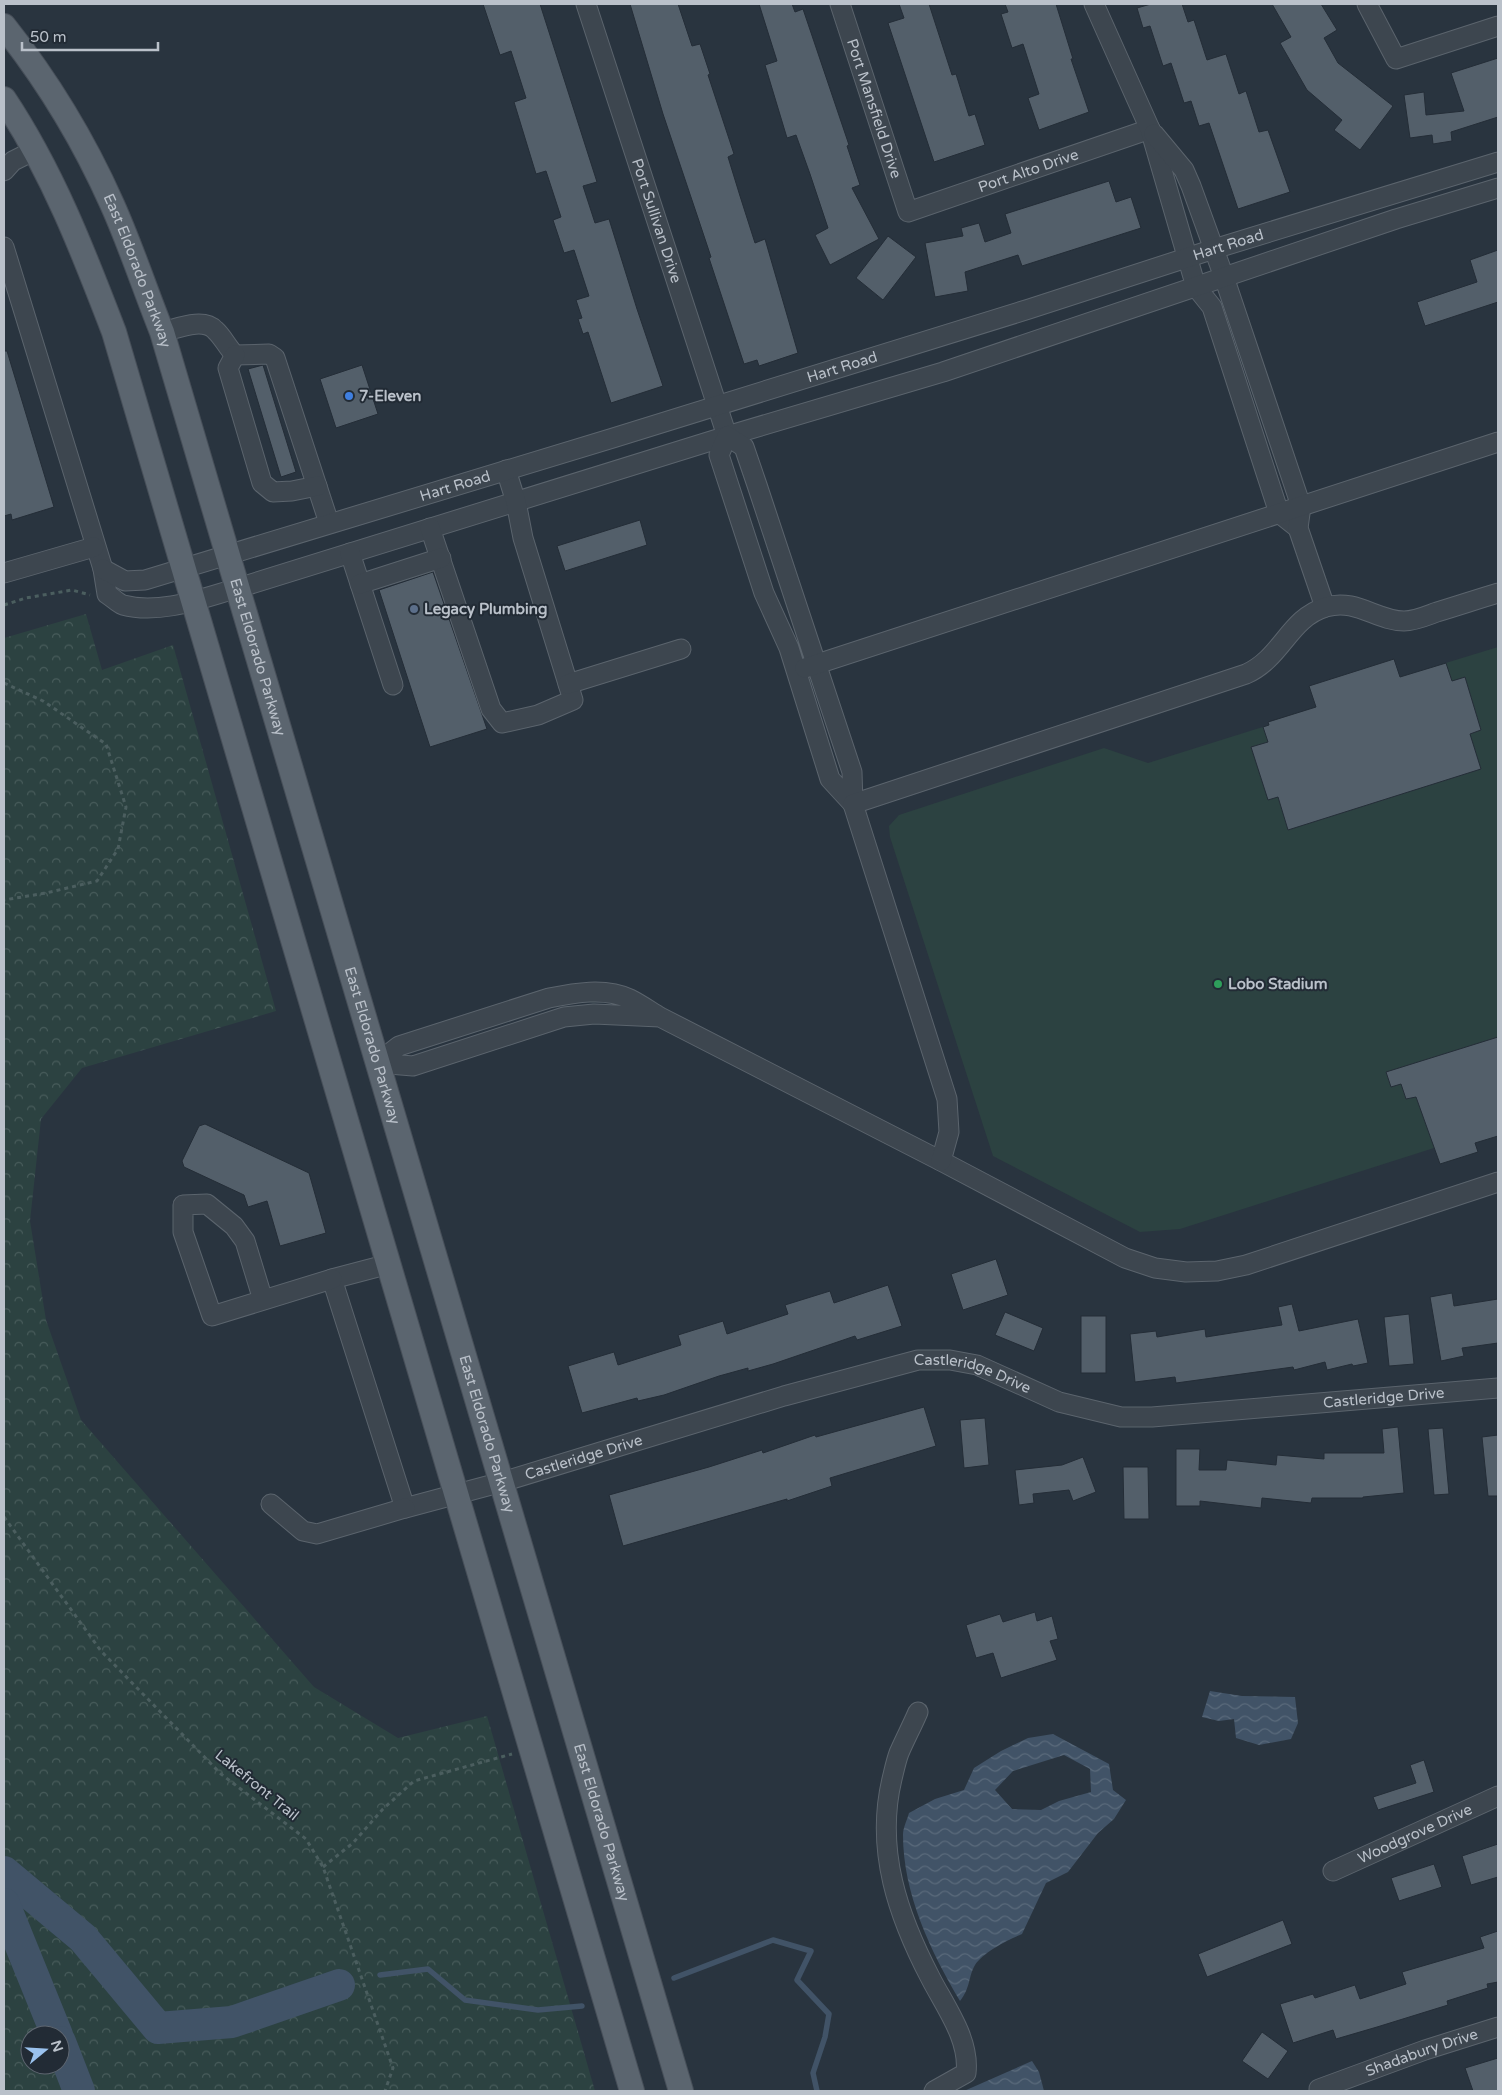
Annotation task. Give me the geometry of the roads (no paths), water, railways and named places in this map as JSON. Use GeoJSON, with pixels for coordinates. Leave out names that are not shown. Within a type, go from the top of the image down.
{"type":"FeatureCollection","features":[{"type":"Feature","properties":{"kind":"main road","name":"East Eldorado Parkway"},"geometry":{"type":"LineString","coordinates":[[4,26],[49,88],[83,144],[113,205],[162,332],[681,2091]]}},
{"type":"Feature","properties":{"kind":"main road"},"geometry":{"type":"LineString","coordinates":[[4,99],[35,150],[72,224],[114,332],[458,1494],[632,2091]]}},
{"type":"Feature","properties":{"kind":"street","name":"Port Sullivan Drive"},"geometry":{"type":"LineString","coordinates":[[586,4],[727,436]]}},
{"type":"Feature","properties":{"kind":"street","name":"Port Mansfield Drive"},"geometry":{"type":"LineString","coordinates":[[840,4],[908,212]]}},
{"type":"Feature","properties":{"kind":"street"},"geometry":{"type":"LineString","coordinates":[[1094,4],[1150,129],[1196,287],[1212,307],[1280,513],[1298,528]]}},
{"type":"Feature","properties":{"kind":"street"},"geometry":{"type":"LineString","coordinates":[[1367,4],[1396,59],[1498,26]]}},
{"type":"Feature","properties":{"kind":"street","name":"Port Alto Drive"},"geometry":{"type":"LineString","coordinates":[[908,212],[1150,129]]}},
{"type":"Feature","properties":{"kind":"street"},"geometry":{"type":"LineString","coordinates":[[1150,129],[1184,170],[1214,249],[1301,506],[1298,528],[1325,607]]}},
{"type":"Feature","properties":{"kind":"street"},"geometry":{"type":"LineString","coordinates":[[4,171],[13,161],[35,150]]}},
{"type":"Feature","properties":{"kind":"street","name":"Hart Road"},"geometry":{"type":"LineString","coordinates":[[102,569],[125,581],[145,580],[716,406],[1019,312],[1187,257],[1498,162]]}},
{"type":"Feature","properties":{"kind":"street","name":"Hart Road"},"geometry":{"type":"LineString","coordinates":[[4,246],[102,569],[107,594],[122,604],[153,608],[194,600],[238,588],[727,436],[943,372],[1396,219],[1498,188]]}},
{"type":"Feature","properties":{"kind":"street"},"geometry":{"type":"LineString","coordinates":[[162,332],[199,324],[207,325],[215,329],[235,355],[269,354],[275,358],[329,523]]}},
{"type":"Feature","properties":{"kind":"street"},"geometry":{"type":"LineString","coordinates":[[235,355],[228,368],[262,483],[273,492],[292,491],[317,486]]}},
{"type":"Feature","properties":{"kind":"street"},"geometry":{"type":"LineString","coordinates":[[853,804],[830,779],[789,648],[764,593],[719,456],[727,436],[744,447],[818,664],[852,772],[853,804],[947,1099],[948,1132],[941,1161]]}},
{"type":"Feature","properties":{"kind":"street"},"geometry":{"type":"LineString","coordinates":[[795,672],[1498,442]]}},
{"type":"Feature","properties":{"kind":"street"},"geometry":{"type":"LineString","coordinates":[[430,528],[491,709],[502,723],[538,715],[574,700],[523,538],[516,502],[506,470]]}},
{"type":"Feature","properties":{"kind":"street"},"geometry":{"type":"LineString","coordinates":[[4,573],[94,546]]}},
{"type":"Feature","properties":{"kind":"street"},"geometry":{"type":"LineString","coordinates":[[350,553],[393,685]]}},
{"type":"Feature","properties":{"kind":"street"},"geometry":{"type":"LineString","coordinates":[[360,584],[440,558]]}},
{"type":"Feature","properties":{"kind":"street"},"geometry":{"type":"LineString","coordinates":[[853,804],[1246,674],[1260,668],[1272,657],[1299,622],[1325,607],[1334,605],[1350,606],[1395,620],[1412,620],[1498,593]]}},
{"type":"Feature","properties":{"kind":"street"},"geometry":{"type":"LineString","coordinates":[[568,684],[681,649]]}},
{"type":"Feature","properties":{"kind":"street"},"geometry":{"type":"LineString","coordinates":[[377,1063],[399,1046],[549,998],[571,993],[612,994],[629,998],[660,1018],[941,1161],[1124,1258],[1155,1268],[1186,1272],[1217,1272],[1246,1265],[1498,1182]]}},
{"type":"Feature","properties":{"kind":"street"},"geometry":{"type":"LineString","coordinates":[[263,1300],[245,1240],[234,1226],[207,1204],[183,1205],[183,1232],[212,1316],[332,1279],[390,1264]]}},
{"type":"Feature","properties":{"kind":"street"},"geometry":{"type":"LineString","coordinates":[[332,1279],[405,1508]]}},
{"type":"Feature","properties":{"kind":"street","name":"Castleridge Drive"},"geometry":{"type":"LineString","coordinates":[[271,1504],[303,1531],[317,1534],[502,1482],[784,1396],[918,1360],[950,1360],[977,1365],[1059,1402],[1121,1417],[1152,1417],[1498,1388]]}},
{"type":"Feature","properties":{"kind":"street"},"geometry":{"type":"LineString","coordinates":[[918,1712],[898,1755],[888,1797],[886,1829],[889,1868],[905,1924],[952,2015],[968,2060],[966,2073],[934,2091]]}},
{"type":"Feature","properties":{"kind":"street","name":"Woodgrove Drive"},"geometry":{"type":"LineString","coordinates":[[1332,1871],[1498,1796]]}},
{"type":"Feature","properties":{"kind":"street","name":"Shadabury Drive"},"geometry":{"type":"LineString","coordinates":[[1319,2090],[1425,2050],[1498,2027]]}},
{"type":"Feature","properties":{"kind":"water"},"geometry":{"type":"Polygon","coordinates":[[[1210,1691],[1242,1696],[1295,1697],[1298,1723],[1291,1739],[1259,1745],[1236,1738],[1234,1719],[1219,1721],[1202,1717],[1210,1691]]]}},
{"type":"Feature","properties":{"kind":"water"},"geometry":{"type":"Polygon","coordinates":[[[1053,1734],[1109,1764],[1113,1790],[1126,1800],[1114,1819],[1098,1833],[1068,1872],[1046,1883],[1022,1934],[996,1947],[978,1960],[960,2001],[929,1942],[913,1901],[904,1857],[904,1827],[909,1813],[935,1799],[964,1790],[974,1768],[1001,1751],[1028,1738],[1053,1734]],[[1064,1755],[1013,1771],[995,1790],[1012,1809],[1041,1810],[1059,1801],[1091,1792],[1090,1769],[1064,1755]]]}},
{"type":"Feature","properties":{"kind":"water"},"geometry":{"type":"Polygon","coordinates":[[[1032,2061],[1039,2072],[1044,2091],[964,2091],[1032,2061]]]}},
{"type":"Feature","properties":{"kind":"waterway"},"geometry":{"type":"LineString","coordinates":[[4,1872],[83,1938],[158,2028],[232,2022],[339,1985]]}},
{"type":"Feature","properties":{"kind":"waterway"},"geometry":{"type":"LineString","coordinates":[[4,1904],[53,2025]]}},
{"type":"Feature","properties":{"kind":"waterway"},"geometry":{"type":"LineString","coordinates":[[674,1978],[773,1940],[811,1951],[797,1980],[829,2014],[825,2037],[813,2073],[817,2091]]}},
{"type":"Feature","properties":{"kind":"waterway"},"geometry":{"type":"LineString","coordinates":[[380,1975],[428,1969],[465,2000],[538,2010],[582,2006]]}},
{"type":"Feature","properties":{"kind":"waterway"},"geometry":{"type":"LineString","coordinates":[[70,2068],[79,2091]]}},
{"type":"Feature","properties":{"kind":"place","name":"7-Eleven"},"geometry":{"type":"Point","coordinates":[349,396]}},
{"type":"Feature","properties":{"kind":"place","name":"Legacy Plumbing"},"geometry":{"type":"Point","coordinates":[414,609]}},
{"type":"Feature","properties":{"kind":"place","name":"Lobo Stadium"},"geometry":{"type":"Point","coordinates":[1218,984]}}]}
